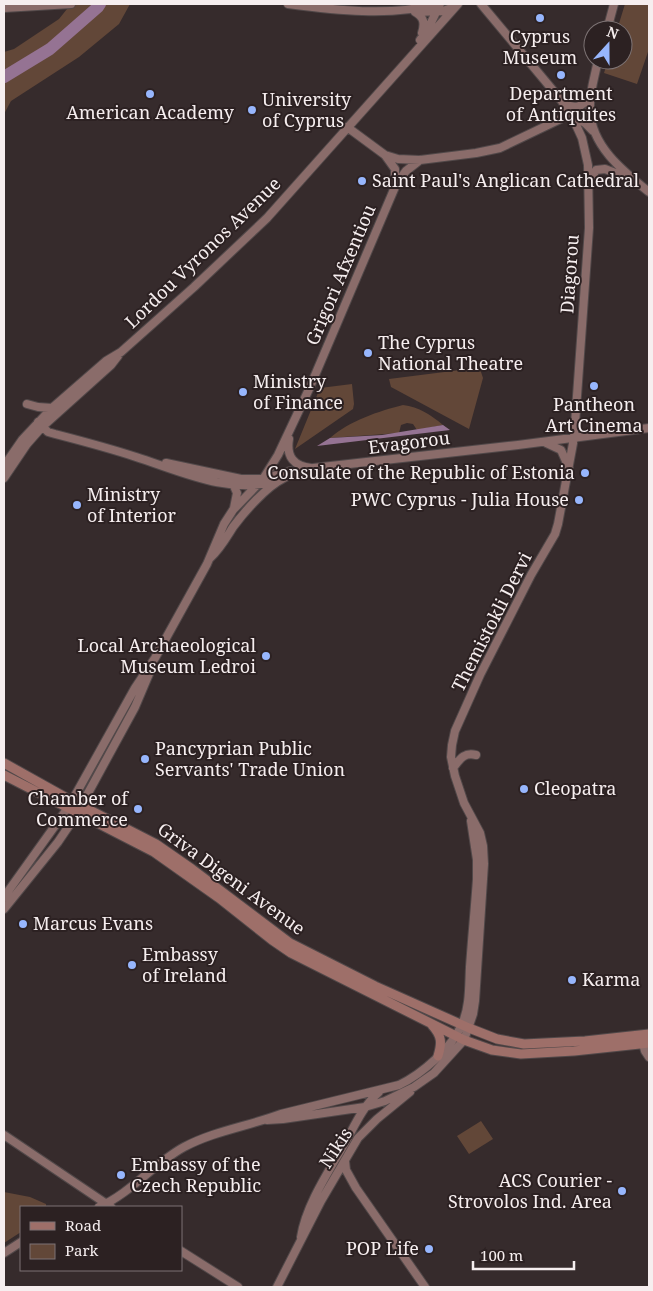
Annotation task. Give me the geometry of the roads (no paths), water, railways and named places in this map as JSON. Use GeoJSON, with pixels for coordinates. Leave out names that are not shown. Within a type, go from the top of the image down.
{"type":"FeatureCollection","features":[{"type":"Feature","properties":{"kind":"main road"},"geometry":{"type":"LineString","coordinates":[[4,8],[71,4]]}},
{"type":"Feature","properties":{"kind":"main road"},"geometry":{"type":"LineString","coordinates":[[288,4],[325,8],[412,11],[456,5]]}},
{"type":"Feature","properties":{"kind":"main road","name":"Lordou Vyronos Avenue"},"geometry":{"type":"LineString","coordinates":[[405,62],[428,29],[436,8],[440,4]]}},
{"type":"Feature","properties":{"kind":"main road"},"geometry":{"type":"LineString","coordinates":[[481,4],[571,114],[587,124],[614,161],[649,192]]}},
{"type":"Feature","properties":{"kind":"main road"},"geometry":{"type":"LineString","coordinates":[[610,20],[614,4]]}},
{"type":"Feature","properties":{"kind":"main road","name":"Lordou Vyronos Avenue"},"geometry":{"type":"LineString","coordinates":[[4,478],[52,408],[194,287],[267,218],[456,5]]}},
{"type":"Feature","properties":{"kind":"main road"},"geometry":{"type":"LineString","coordinates":[[412,11],[421,15],[424,20],[420,39]]}},
{"type":"Feature","properties":{"kind":"main road"},"geometry":{"type":"LineString","coordinates":[[596,70],[591,92],[590,110],[596,135]]}},
{"type":"Feature","properties":{"kind":"main road"},"geometry":{"type":"LineString","coordinates":[[561,100],[569,106],[579,106],[584,103],[591,92]]}},
{"type":"Feature","properties":{"kind":"main road"},"geometry":{"type":"LineString","coordinates":[[385,155],[398,159],[420,160],[500,148],[571,114]]}},
{"type":"Feature","properties":{"kind":"main road","name":"Diagorou"},"geometry":{"type":"LineString","coordinates":[[571,114],[582,138],[588,165],[589,228],[574,438]]}},
{"type":"Feature","properties":{"kind":"main road"},"geometry":{"type":"LineString","coordinates":[[347,127],[385,155],[395,169],[395,187]]}},
{"type":"Feature","properties":{"kind":"main road","name":"Grigori Afxentiou"},"geometry":{"type":"LineString","coordinates":[[209,560],[219,533],[236,507],[263,479],[274,464],[291,431],[395,187],[406,171],[420,160]]}},
{"type":"Feature","properties":{"kind":"main road"},"geometry":{"type":"LineString","coordinates":[[588,186],[593,173],[602,168],[622,175],[640,185]]}},
{"type":"Feature","properties":{"kind":"main road","name":"Lordou Vyronos Avenue"},"geometry":{"type":"LineString","coordinates":[[4,466],[22,440],[111,365],[120,352]]}},
{"type":"Feature","properties":{"kind":"main road"},"geometry":{"type":"LineString","coordinates":[[27,404],[52,408]]}},
{"type":"Feature","properties":{"kind":"main road"},"geometry":{"type":"LineString","coordinates":[[40,424],[55,434],[105,447],[179,472],[233,484],[257,485],[282,479]]}},
{"type":"Feature","properties":{"kind":"main road","name":"Evagorou"},"geometry":{"type":"LineString","coordinates":[[209,560],[219,549],[240,518],[260,498],[282,479],[309,469],[649,428]]}},
{"type":"Feature","properties":{"kind":"main road"},"geometry":{"type":"LineString","coordinates":[[291,431],[288,445],[291,458],[298,465],[309,469]]}},
{"type":"Feature","properties":{"kind":"main road","name":"Themistokli Dervi"},"geometry":{"type":"LineString","coordinates":[[460,1038],[466,1026],[477,860],[471,817],[458,788],[451,757],[455,731],[480,675],[555,534],[561,514],[574,438]]}},
{"type":"Feature","properties":{"kind":"main road"},"geometry":{"type":"LineString","coordinates":[[544,442],[560,450],[569,468]]}},
{"type":"Feature","properties":{"kind":"main road"},"geometry":{"type":"LineString","coordinates":[[140,458],[232,477],[263,479],[290,471],[309,469]]}},
{"type":"Feature","properties":{"kind":"main road"},"geometry":{"type":"LineString","coordinates":[[233,484],[237,493],[236,507]]}},
{"type":"Feature","properties":{"kind":"main road"},"geometry":{"type":"LineString","coordinates":[[236,507],[252,496],[260,498]]}},
{"type":"Feature","properties":{"kind":"main road"},"geometry":{"type":"LineString","coordinates":[[4,898],[70,805],[209,560]]}},
{"type":"Feature","properties":{"kind":"main road"},"geometry":{"type":"LineString","coordinates":[[4,909],[58,842],[79,810],[135,707],[155,658]]}},
{"type":"Feature","properties":{"kind":"main road"},"geometry":{"type":"LineString","coordinates":[[453,768],[460,758],[465,755],[476,756]]}},
{"type":"Feature","properties":{"kind":"main road","name":"Griva Digeni Avenue"},"geometry":{"type":"LineString","coordinates":[[4,763],[70,805],[154,852],[219,898],[290,953],[460,1038],[492,1050],[521,1054],[646,1039]]}},
{"type":"Feature","properties":{"kind":"main road","name":"Griva Digeni Avenue"},"geometry":{"type":"LineString","coordinates":[[4,776],[70,805]]}},
{"type":"Feature","properties":{"kind":"main road","name":"Griva Digeni Avenue"},"geometry":{"type":"LineString","coordinates":[[79,810],[156,844],[192,868],[290,943],[375,986],[496,1039],[524,1044],[646,1039]]}},
{"type":"Feature","properties":{"kind":"main road"},"geometry":{"type":"LineString","coordinates":[[429,1022],[440,1036],[441,1047],[438,1056]]}},
{"type":"Feature","properties":{"kind":"main road"},"geometry":{"type":"LineString","coordinates":[[4,1135],[106,1206],[169,1156],[184,1147],[206,1137],[282,1114],[380,1091],[413,1079],[460,1038]]}},
{"type":"Feature","properties":{"kind":"main road"},"geometry":{"type":"LineString","coordinates":[[267,1120],[365,1107],[385,1102],[414,1087],[434,1073],[460,1038]]}},
{"type":"Feature","properties":{"kind":"main road"},"geometry":{"type":"LineString","coordinates":[[646,1039],[649,1057]]}},
{"type":"Feature","properties":{"kind":"main road","name":"Nikis"},"geometry":{"type":"LineString","coordinates":[[277,1287],[330,1186],[363,1133],[414,1087]]}},
{"type":"Feature","properties":{"kind":"main road","name":"Nikis"},"geometry":{"type":"LineString","coordinates":[[301,1240],[302,1229],[319,1188],[365,1107],[380,1091]]}},
{"type":"Feature","properties":{"kind":"main road"},"geometry":{"type":"LineString","coordinates":[[345,1161],[346,1170],[356,1188],[425,1287]]}},
{"type":"Feature","properties":{"kind":"main road"},"geometry":{"type":"LineString","coordinates":[[330,1186],[344,1180],[356,1188]]}},
{"type":"Feature","properties":{"kind":"main road"},"geometry":{"type":"LineString","coordinates":[[4,1253],[20,1243]]}},
{"type":"Feature","properties":{"kind":"main road"},"geometry":{"type":"LineString","coordinates":[[182,1252],[238,1287]]}},
{"type":"Feature","properties":{"kind":"waterway"},"geometry":{"type":"LineString","coordinates":[[4,77],[50,49],[100,4]]}},
{"type":"Feature","properties":{"kind":"place","name":"Cyprus Museum"},"geometry":{"type":"Point","coordinates":[540,18]}},
{"type":"Feature","properties":{"kind":"place","name":"Department of Antiquites"},"geometry":{"type":"Point","coordinates":[561,75]}},
{"type":"Feature","properties":{"kind":"place","name":"American Academy"},"geometry":{"type":"Point","coordinates":[150,94]}},
{"type":"Feature","properties":{"kind":"place","name":"University of Cyprus"},"geometry":{"type":"Point","coordinates":[252,110]}},
{"type":"Feature","properties":{"kind":"place","name":"Saint Paul's Anglican Cathedral"},"geometry":{"type":"Point","coordinates":[362,181]}},
{"type":"Feature","properties":{"kind":"place","name":"The Cyprus National Theatre"},"geometry":{"type":"Point","coordinates":[368,353]}},
{"type":"Feature","properties":{"kind":"place","name":"Pantheon Art Cinema"},"geometry":{"type":"Point","coordinates":[594,386]}},
{"type":"Feature","properties":{"kind":"place","name":"Ministry of Finance"},"geometry":{"type":"Point","coordinates":[243,392]}},
{"type":"Feature","properties":{"kind":"place","name":"Consulate of the Republic of Estonia"},"geometry":{"type":"Point","coordinates":[585,473]}},
{"type":"Feature","properties":{"kind":"place","name":"PWC Cyprus - Julia House"},"geometry":{"type":"Point","coordinates":[579,500]}},
{"type":"Feature","properties":{"kind":"place","name":"Ministry of Interior"},"geometry":{"type":"Point","coordinates":[77,505]}},
{"type":"Feature","properties":{"kind":"place","name":"Local Archaeological Museum Ledroi"},"geometry":{"type":"Point","coordinates":[266,656]}},
{"type":"Feature","properties":{"kind":"place","name":"Pancyprian Public Servants' Trade Union"},"geometry":{"type":"Point","coordinates":[145,759]}},
{"type":"Feature","properties":{"kind":"place","name":"Cleopatra"},"geometry":{"type":"Point","coordinates":[524,789]}},
{"type":"Feature","properties":{"kind":"place","name":"Chamber of Commerce"},"geometry":{"type":"Point","coordinates":[138,809]}},
{"type":"Feature","properties":{"kind":"place","name":"Marcus Evans"},"geometry":{"type":"Point","coordinates":[23,924]}},
{"type":"Feature","properties":{"kind":"place","name":"Embassy of Ireland"},"geometry":{"type":"Point","coordinates":[132,965]}},
{"type":"Feature","properties":{"kind":"place","name":"Karma"},"geometry":{"type":"Point","coordinates":[572,980]}},
{"type":"Feature","properties":{"kind":"place","name":"Embassy of the Czech Republic"},"geometry":{"type":"Point","coordinates":[121,1175]}},
{"type":"Feature","properties":{"kind":"place","name":"ACS Courier - Strovolos Ind. Area"},"geometry":{"type":"Point","coordinates":[622,1191]}},
{"type":"Feature","properties":{"kind":"place","name":"POP Life"},"geometry":{"type":"Point","coordinates":[429,1249]}}]}
